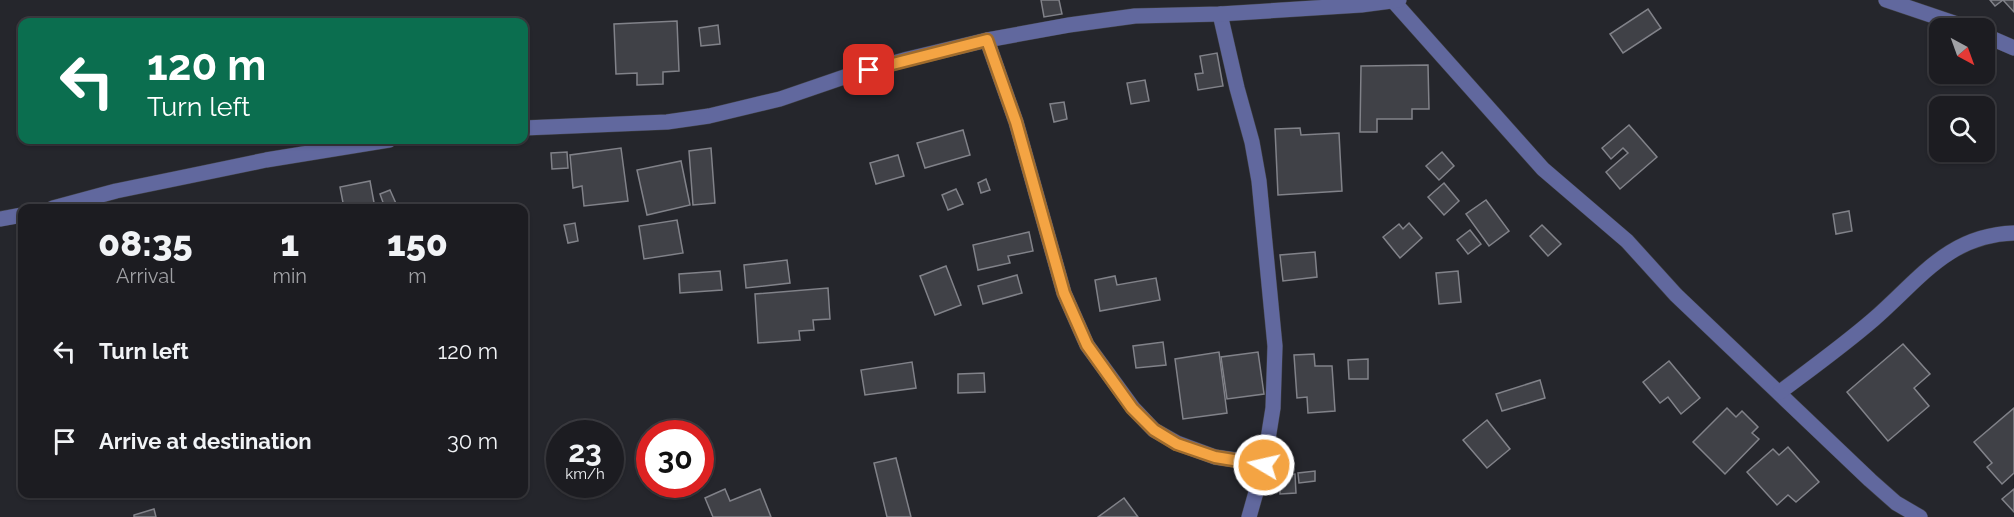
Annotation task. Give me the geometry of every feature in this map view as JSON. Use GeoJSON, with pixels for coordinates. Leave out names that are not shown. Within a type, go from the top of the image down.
{"type":"FeatureCollection","features":[{"type":"Feature","properties":{"kind":"street"},"geometry":{"type":"LineString","coordinates":[[1886,0],[1939,18]]}},
{"type":"Feature","properties":{"kind":"street"},"geometry":{"type":"LineString","coordinates":[[528,128],[667,122],[709,116],[780,99],[850,75],[987,40],[1135,16],[1220,14],[1396,1],[1543,169],[1627,241],[1677,295],[1870,480],[1896,503],[1920,517]]}},
{"type":"Feature","properties":{"kind":"street"},"geometry":{"type":"LineString","coordinates":[[1220,14],[1252,142],[1264,220],[1275,345],[1273,408],[1264,465],[1249,517]]}},
{"type":"Feature","properties":{"kind":"street"},"geometry":{"type":"LineString","coordinates":[[987,40],[1016,122],[1064,293],[1087,345],[1132,408],[1154,430],[1177,444],[1215,457],[1264,465]]}},
{"type":"Feature","properties":{"kind":"street"},"geometry":{"type":"LineString","coordinates":[[1995,40],[2014,48]]}},
{"type":"Feature","properties":{"kind":"street"},"geometry":{"type":"LineString","coordinates":[[68,204],[116,191],[266,160],[364,144]]}},
{"type":"Feature","properties":{"kind":"street"},"geometry":{"type":"LineString","coordinates":[[0,219],[18,216]]}},
{"type":"Feature","properties":{"kind":"street"},"geometry":{"type":"LineString","coordinates":[[1780,392],[1874,318],[1940,257],[1960,245],[2014,232]]}},
{"type":"Feature","properties":{"kind":"building"},"geometry":{"type":"Polygon","coordinates":[[[1041,0],[1059,0],[1062,14],[1044,17],[1041,0]]]}},
{"type":"Feature","properties":{"kind":"building"},"geometry":{"type":"Polygon","coordinates":[[[1990,0],[2003,0],[1995,6],[1990,0]]]}},
{"type":"Feature","properties":{"kind":"building"},"geometry":{"type":"Polygon","coordinates":[[[2003,0],[2014,0],[2014,12],[2003,0]]]}},
{"type":"Feature","properties":{"kind":"building"},"geometry":{"type":"Polygon","coordinates":[[[1648,9],[1661,28],[1623,53],[1610,34],[1648,9]]]}},
{"type":"Feature","properties":{"kind":"building"},"geometry":{"type":"Polygon","coordinates":[[[677,21],[679,71],[663,72],[663,84],[637,85],[637,73],[616,74],[614,24],[677,21]]]}},
{"type":"Feature","properties":{"kind":"building"},"geometry":{"type":"Polygon","coordinates":[[[718,25],[720,44],[701,46],[699,28],[718,25]]]}},
{"type":"Feature","properties":{"kind":"building"},"geometry":{"type":"Polygon","coordinates":[[[1217,53],[1223,86],[1198,90],[1195,74],[1203,73],[1200,56],[1217,53]]]}},
{"type":"Feature","properties":{"kind":"building"},"geometry":{"type":"Polygon","coordinates":[[[1428,65],[1429,109],[1412,109],[1412,119],[1377,119],[1377,132],[1360,132],[1361,66],[1428,65]]]}},
{"type":"Feature","properties":{"kind":"building"},"geometry":{"type":"Polygon","coordinates":[[[1145,80],[1149,101],[1131,104],[1127,83],[1145,80]]]}},
{"type":"Feature","properties":{"kind":"building"},"geometry":{"type":"Polygon","coordinates":[[[1064,102],[1067,119],[1054,122],[1050,104],[1064,102]]]}},
{"type":"Feature","properties":{"kind":"building"},"geometry":{"type":"Polygon","coordinates":[[[1629,125],[1657,157],[1620,189],[1606,172],[1628,153],[1623,148],[1611,159],[1602,148],[1629,125]]]}},
{"type":"Feature","properties":{"kind":"building"},"geometry":{"type":"Polygon","coordinates":[[[1300,128],[1301,135],[1339,133],[1342,191],[1278,195],[1275,129],[1300,128]]]}},
{"type":"Feature","properties":{"kind":"building"},"geometry":{"type":"Polygon","coordinates":[[[963,130],[970,155],[925,168],[917,143],[963,130]]]}},
{"type":"Feature","properties":{"kind":"building"},"geometry":{"type":"Polygon","coordinates":[[[621,148],[628,201],[584,206],[582,186],[573,188],[570,155],[621,148]]]}},
{"type":"Feature","properties":{"kind":"building"},"geometry":{"type":"Polygon","coordinates":[[[711,148],[715,203],[693,205],[689,151],[711,148]]]}},
{"type":"Feature","properties":{"kind":"building"},"geometry":{"type":"Polygon","coordinates":[[[567,152],[568,168],[552,169],[551,153],[567,152]]]}},
{"type":"Feature","properties":{"kind":"building"},"geometry":{"type":"Polygon","coordinates":[[[1442,152],[1454,166],[1439,180],[1426,166],[1442,152]]]}},
{"type":"Feature","properties":{"kind":"building"},"geometry":{"type":"Polygon","coordinates":[[[898,155],[904,176],[876,184],[870,163],[898,155]]]}},
{"type":"Feature","properties":{"kind":"building"},"geometry":{"type":"Polygon","coordinates":[[[681,161],[690,205],[647,215],[637,170],[681,161]]]}},
{"type":"Feature","properties":{"kind":"building"},"geometry":{"type":"Polygon","coordinates":[[[986,179],[990,190],[981,193],[978,183],[986,179]]]}},
{"type":"Feature","properties":{"kind":"building"},"geometry":{"type":"Polygon","coordinates":[[[370,181],[374,204],[343,204],[340,187],[370,181]]]}},
{"type":"Feature","properties":{"kind":"building"},"geometry":{"type":"Polygon","coordinates":[[[1444,183],[1459,201],[1444,215],[1428,197],[1444,183]]]}},
{"type":"Feature","properties":{"kind":"building"},"geometry":{"type":"Polygon","coordinates":[[[956,189],[963,204],[948,210],[942,195],[956,189]]]}},
{"type":"Feature","properties":{"kind":"building"},"geometry":{"type":"Polygon","coordinates":[[[390,190],[396,204],[384,204],[380,194],[390,190]]]}},
{"type":"Feature","properties":{"kind":"building"},"geometry":{"type":"Polygon","coordinates":[[[1486,200],[1509,231],[1489,246],[1466,214],[1486,200]]]}},
{"type":"Feature","properties":{"kind":"building"},"geometry":{"type":"Polygon","coordinates":[[[1849,211],[1852,231],[1836,234],[1833,214],[1849,211]]]}},
{"type":"Feature","properties":{"kind":"building"},"geometry":{"type":"Polygon","coordinates":[[[677,220],[683,253],[644,259],[639,226],[677,220]]]}},
{"type":"Feature","properties":{"kind":"building"},"geometry":{"type":"Polygon","coordinates":[[[575,223],[578,241],[568,243],[564,225],[575,223]]]}},
{"type":"Feature","properties":{"kind":"building"},"geometry":{"type":"Polygon","coordinates":[[[1409,223],[1422,238],[1400,258],[1383,237],[1399,224],[1403,229],[1409,223]]]}},
{"type":"Feature","properties":{"kind":"building"},"geometry":{"type":"Polygon","coordinates":[[[1542,225],[1561,244],[1548,256],[1530,236],[1542,225]]]}},
{"type":"Feature","properties":{"kind":"building"},"geometry":{"type":"Polygon","coordinates":[[[1470,230],[1481,244],[1468,254],[1457,240],[1470,230]]]}},
{"type":"Feature","properties":{"kind":"building"},"geometry":{"type":"Polygon","coordinates":[[[1029,232],[1033,251],[1008,256],[1010,263],[978,270],[973,245],[1029,232]]]}},
{"type":"Feature","properties":{"kind":"building"},"geometry":{"type":"Polygon","coordinates":[[[1315,252],[1317,277],[1283,281],[1280,255],[1315,252]]]}},
{"type":"Feature","properties":{"kind":"building"},"geometry":{"type":"Polygon","coordinates":[[[787,260],[790,283],[746,288],[744,265],[787,260]]]}},
{"type":"Feature","properties":{"kind":"building"},"geometry":{"type":"Polygon","coordinates":[[[946,266],[961,305],[935,315],[920,276],[946,266]]]}},
{"type":"Feature","properties":{"kind":"building"},"geometry":{"type":"Polygon","coordinates":[[[720,271],[722,290],[680,293],[679,274],[720,271]]]}},
{"type":"Feature","properties":{"kind":"building"},"geometry":{"type":"Polygon","coordinates":[[[1458,271],[1461,302],[1439,304],[1436,273],[1458,271]]]}},
{"type":"Feature","properties":{"kind":"building"},"geometry":{"type":"Polygon","coordinates":[[[1017,275],[1022,293],[983,304],[978,286],[1017,275]]]}},
{"type":"Feature","properties":{"kind":"building"},"geometry":{"type":"Polygon","coordinates":[[[1115,276],[1117,285],[1156,278],[1160,300],[1100,311],[1095,280],[1115,276]]]}},
{"type":"Feature","properties":{"kind":"building"},"geometry":{"type":"Polygon","coordinates":[[[828,288],[830,319],[813,320],[814,330],[799,331],[800,340],[758,343],[755,294],[828,288]]]}},
{"type":"Feature","properties":{"kind":"building"},"geometry":{"type":"Polygon","coordinates":[[[1163,342],[1166,365],[1136,368],[1133,346],[1163,342]]]}},
{"type":"Feature","properties":{"kind":"building"},"geometry":{"type":"Polygon","coordinates":[[[1903,344],[1930,374],[1914,388],[1929,406],[1888,441],[1847,392],[1903,344]]]}},
{"type":"Feature","properties":{"kind":"building"},"geometry":{"type":"Polygon","coordinates":[[[1219,352],[1227,413],[1183,419],[1175,359],[1219,352]]]}},
{"type":"Feature","properties":{"kind":"building"},"geometry":{"type":"Polygon","coordinates":[[[1258,352],[1264,394],[1227,399],[1221,357],[1258,352]]]}},
{"type":"Feature","properties":{"kind":"building"},"geometry":{"type":"Polygon","coordinates":[[[1314,354],[1315,366],[1332,366],[1335,411],[1308,413],[1307,397],[1297,398],[1294,355],[1314,354]]]}},
{"type":"Feature","properties":{"kind":"building"},"geometry":{"type":"Polygon","coordinates":[[[1368,359],[1368,379],[1349,379],[1348,360],[1368,359]]]}},
{"type":"Feature","properties":{"kind":"building"},"geometry":{"type":"Polygon","coordinates":[[[1669,361],[1700,398],[1681,414],[1668,397],[1660,403],[1643,382],[1669,361]]]}},
{"type":"Feature","properties":{"kind":"building"},"geometry":{"type":"Polygon","coordinates":[[[912,362],[916,388],[865,395],[861,370],[912,362]]]}},
{"type":"Feature","properties":{"kind":"building"},"geometry":{"type":"Polygon","coordinates":[[[984,373],[985,392],[958,393],[958,374],[984,373]]]}},
{"type":"Feature","properties":{"kind":"building"},"geometry":{"type":"Polygon","coordinates":[[[1540,380],[1545,398],[1502,411],[1496,394],[1540,380]]]}},
{"type":"Feature","properties":{"kind":"building"},"geometry":{"type":"Polygon","coordinates":[[[1727,408],[1736,417],[1742,411],[1758,427],[1752,433],[1759,439],[1725,474],[1693,442],[1727,408]]]}},
{"type":"Feature","properties":{"kind":"building"},"geometry":{"type":"Polygon","coordinates":[[[2014,408],[2014,473],[2002,484],[1987,467],[1992,463],[1974,442],[2014,408]]]}},
{"type":"Feature","properties":{"kind":"building"},"geometry":{"type":"Polygon","coordinates":[[[1487,420],[1510,449],[1487,468],[1463,440],[1487,420]]]}},
{"type":"Feature","properties":{"kind":"building"},"geometry":{"type":"Polygon","coordinates":[[[1788,447],[1819,482],[1796,502],[1788,495],[1777,505],[1747,472],[1773,449],[1779,455],[1788,447]]]}},
{"type":"Feature","properties":{"kind":"building"},"geometry":{"type":"Polygon","coordinates":[[[896,458],[911,517],[887,517],[874,463],[896,458]]]}},
{"type":"Feature","properties":{"kind":"building"},"geometry":{"type":"Polygon","coordinates":[[[1315,471],[1315,481],[1299,483],[1298,473],[1315,471]]]}},
{"type":"Feature","properties":{"kind":"building"},"geometry":{"type":"Polygon","coordinates":[[[1295,474],[1296,493],[1280,494],[1280,475],[1295,474]]]}},
{"type":"Feature","properties":{"kind":"building"},"geometry":{"type":"Polygon","coordinates":[[[725,489],[730,501],[760,489],[771,517],[713,517],[705,498],[714,498],[714,494],[725,489]]]}},
{"type":"Feature","properties":{"kind":"building"},"geometry":{"type":"Polygon","coordinates":[[[2014,489],[2014,512],[2002,499],[2014,489]]]}},
{"type":"Feature","properties":{"kind":"building"},"geometry":{"type":"Polygon","coordinates":[[[1124,498],[1138,517],[1098,517],[1124,498]]]}},
{"type":"Feature","properties":{"kind":"building"},"geometry":{"type":"Polygon","coordinates":[[[154,509],[156,517],[134,517],[134,515],[154,509]]]}},
{"type":"Feature","properties":{"kind":"route"},"geometry":{"type":"LineString","coordinates":[[869,70],[987,40],[1016,122],[1064,293],[1087,345],[1132,408],[1154,430],[1177,444],[1215,457],[1264,465]]}}]}
